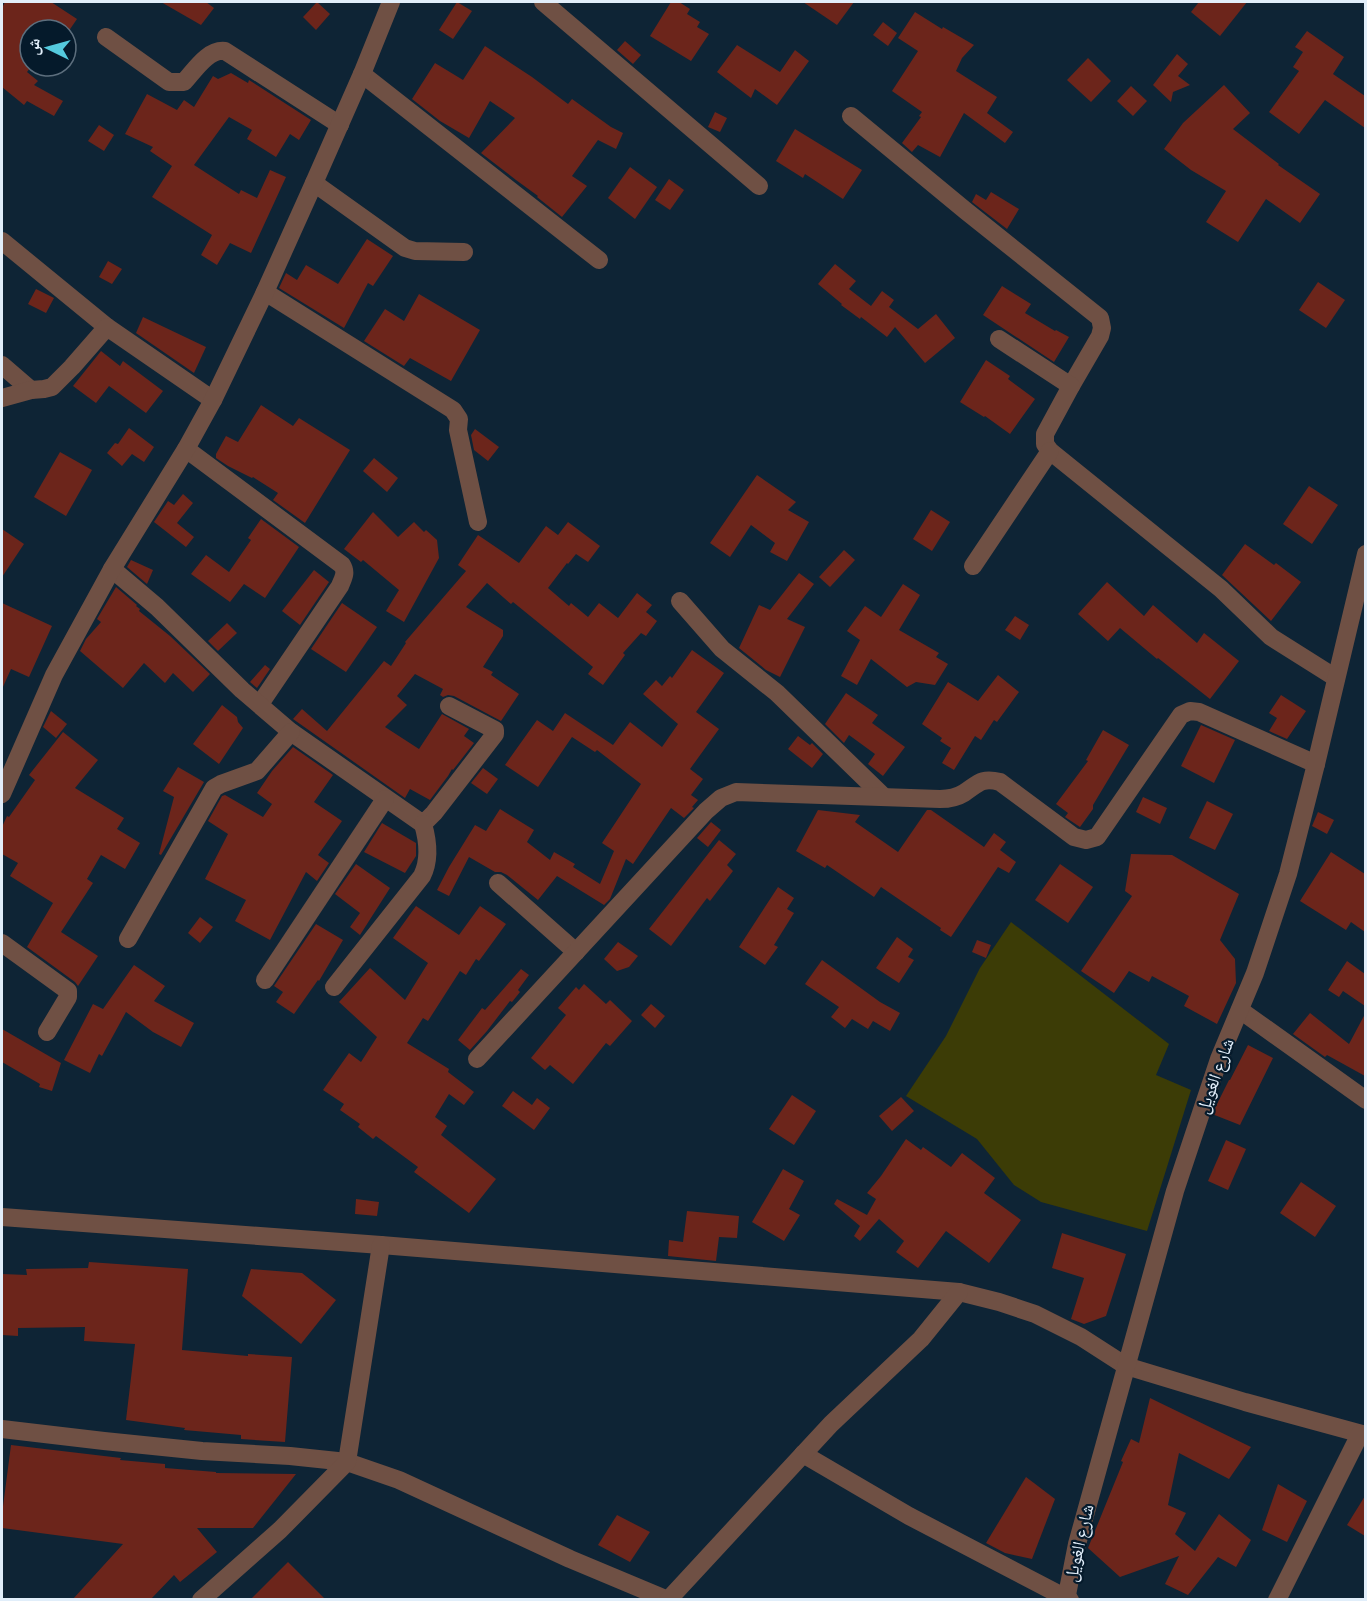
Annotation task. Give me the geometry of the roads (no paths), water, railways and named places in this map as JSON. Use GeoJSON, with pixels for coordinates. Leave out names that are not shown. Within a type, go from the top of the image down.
{"type":"FeatureCollection","features":[{"type":"Feature","properties":{"kind":"street"},"geometry":{"type":"LineString","coordinates":[[2,794],[54,675],[112,569],[186,449],[213,400],[265,292],[340,125],[391,2]]}},
{"type":"Feature","properties":{"kind":"street"},"geometry":{"type":"LineString","coordinates":[[543,2],[759,186]]}},
{"type":"Feature","properties":{"kind":"street"},"geometry":{"type":"LineString","coordinates":[[106,37],[169,82],[184,82],[212,52],[225,51],[340,125]]}},
{"type":"Feature","properties":{"kind":"street"},"geometry":{"type":"LineString","coordinates":[[362,74],[599,260]]}},
{"type":"Feature","properties":{"kind":"street"},"geometry":{"type":"LineString","coordinates":[[851,116],[1100,318],[1102,328],[1100,336],[1045,434],[1045,444],[1050,451],[1221,589],[1271,637],[1336,678]]}},
{"type":"Feature","properties":{"kind":"street"},"geometry":{"type":"LineString","coordinates":[[314,183],[405,248],[415,251],[464,252]]}},
{"type":"Feature","properties":{"kind":"street"},"geometry":{"type":"LineString","coordinates":[[2,240],[107,327],[213,400]]}},
{"type":"Feature","properties":{"kind":"street"},"geometry":{"type":"LineString","coordinates":[[265,292],[453,410],[459,419],[458,430],[478,522]]}},
{"type":"Feature","properties":{"kind":"street"},"geometry":{"type":"LineString","coordinates":[[2,398],[52,387],[72,368],[107,327]]}},
{"type":"Feature","properties":{"kind":"street"},"geometry":{"type":"LineString","coordinates":[[999,339],[1071,386]]}},
{"type":"Feature","properties":{"kind":"street"},"geometry":{"type":"LineString","coordinates":[[2,365],[31,390]]}},
{"type":"Feature","properties":{"kind":"street"},"geometry":{"type":"LineString","coordinates":[[186,449],[344,567],[345,576],[340,586],[260,704]]}},
{"type":"Feature","properties":{"kind":"street"},"geometry":{"type":"LineString","coordinates":[[973,566],[1050,451]]}},
{"type":"Feature","properties":{"kind":"street","name":"شارع الغويل"},"geometry":{"type":"LineString","coordinates":[[1068,1599],[1077,1544],[1175,1191],[1219,1059],[1255,973],[1288,874],[1365,554]]}},
{"type":"Feature","properties":{"kind":"street"},"geometry":{"type":"LineString","coordinates":[[112,569],[157,607],[242,690],[291,732],[423,824],[428,845],[426,868],[422,876],[334,987]]}},
{"type":"Feature","properties":{"kind":"street"},"geometry":{"type":"LineString","coordinates":[[680,601],[722,649],[777,693],[884,797]]}},
{"type":"Feature","properties":{"kind":"street"},"geometry":{"type":"LineString","coordinates":[[423,824],[495,734],[495,730],[449,706]]}},
{"type":"Feature","properties":{"kind":"street"},"geometry":{"type":"LineString","coordinates":[[477,1059],[706,811],[721,798],[736,792],[951,799],[978,782],[989,779],[1000,782],[1074,837],[1086,840],[1097,837],[1181,715],[1190,711],[1199,712],[1316,764]]}},
{"type":"Feature","properties":{"kind":"street"},"geometry":{"type":"LineString","coordinates":[[128,939],[214,788],[257,771],[291,732]]}},
{"type":"Feature","properties":{"kind":"street"},"geometry":{"type":"LineString","coordinates":[[265,980],[386,799]]}},
{"type":"Feature","properties":{"kind":"street"},"geometry":{"type":"LineString","coordinates":[[498,883],[576,952]]}},
{"type":"Feature","properties":{"kind":"street"},"geometry":{"type":"LineString","coordinates":[[2,943],[68,991],[68,997],[47,1032]]}},
{"type":"Feature","properties":{"kind":"street"},"geometry":{"type":"LineString","coordinates":[[1240,1010],[1365,1100]]}},
{"type":"Feature","properties":{"kind":"street"},"geometry":{"type":"LineString","coordinates":[[2,1217],[959,1292],[999,1302],[1035,1314],[1081,1337],[1126,1365],[1245,1402],[1363,1434],[1277,1599]]}},
{"type":"Feature","properties":{"kind":"street"},"geometry":{"type":"LineString","coordinates":[[201,1599],[280,1530],[347,1462],[381,1245]]}},
{"type":"Feature","properties":{"kind":"street"},"geometry":{"type":"LineString","coordinates":[[2,1429],[104,1442],[347,1462],[399,1480],[570,1559],[668,1599],[803,1454],[921,1339],[959,1292]]}},
{"type":"Feature","properties":{"kind":"street"},"geometry":{"type":"LineString","coordinates":[[803,1454],[909,1516],[1068,1599]]}}]}
